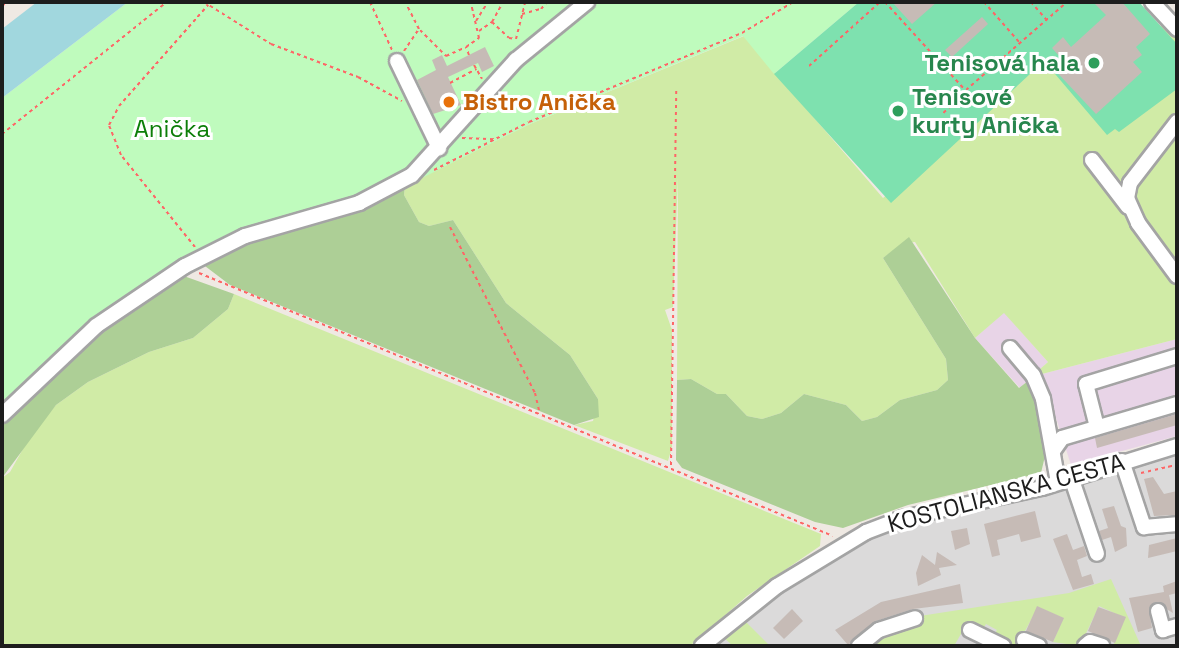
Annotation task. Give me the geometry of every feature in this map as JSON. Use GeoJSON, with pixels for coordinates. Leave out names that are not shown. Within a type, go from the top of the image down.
{"type":"FeatureCollection","features":[{"type":"Feature","properties":{"kind":"street"},"geometry":{"type":"LineString","coordinates":[[2,415],[96,326],[200,257],[246,236],[359,203],[416,172],[489,88],[587,2]]}},
{"type":"Feature","properties":{"kind":"street"},"geometry":{"type":"LineString","coordinates":[[1152,2],[1177,29]]}},
{"type":"Feature","properties":{"kind":"street"},"geometry":{"type":"LineString","coordinates":[[400,57],[421,111],[443,144]]}},
{"type":"Feature","properties":{"kind":"street"},"geometry":{"type":"LineString","coordinates":[[1131,211],[1127,198],[1130,183],[1177,122]]}},
{"type":"Feature","properties":{"kind":"street"},"geometry":{"type":"LineString","coordinates":[[1092,160],[1177,276]]}},
{"type":"Feature","properties":{"kind":"street"},"geometry":{"type":"LineString","coordinates":[[1010,348],[1036,380],[1054,451],[1097,554]]}},
{"type":"Feature","properties":{"kind":"street"},"geometry":{"type":"LineString","coordinates":[[1097,427],[1086,384],[1177,356]]}},
{"type":"Feature","properties":{"kind":"street"},"geometry":{"type":"LineString","coordinates":[[1054,451],[1062,438],[1177,404]]}},
{"type":"Feature","properties":{"kind":"street","name":"KOSTOLIANSKA CESTA"},"geometry":{"type":"LineString","coordinates":[[702,646],[745,609],[840,546],[903,517],[1065,480],[1177,446]]}},
{"type":"Feature","properties":{"kind":"street"},"geometry":{"type":"LineString","coordinates":[[1122,461],[1144,527],[1177,524]]}},
{"type":"Feature","properties":{"kind":"street"},"geometry":{"type":"LineString","coordinates":[[1158,611],[1163,630],[1177,626]]}},
{"type":"Feature","properties":{"kind":"street"},"geometry":{"type":"LineString","coordinates":[[859,646],[879,630],[915,618]]}},
{"type":"Feature","properties":{"kind":"street"},"geometry":{"type":"LineString","coordinates":[[970,630],[1003,646]]}},
{"type":"Feature","properties":{"kind":"street"},"geometry":{"type":"LineString","coordinates":[[1024,640],[1039,646]]}},
{"type":"Feature","properties":{"kind":"street"},"geometry":{"type":"LineString","coordinates":[[1085,646],[1090,642],[1102,646]]}},
{"type":"Feature","properties":{"kind":"path"},"geometry":{"type":"LineString","coordinates":[[2,6],[7,2]]}},
{"type":"Feature","properties":{"kind":"path"},"geometry":{"type":"LineString","coordinates":[[2,134],[167,2]]}},
{"type":"Feature","properties":{"kind":"path"},"geometry":{"type":"LineString","coordinates":[[204,2],[271,44],[358,77],[421,111]]}},
{"type":"Feature","properties":{"kind":"path"},"geometry":{"type":"LineString","coordinates":[[370,2],[400,57],[419,29]]}},
{"type":"Feature","properties":{"kind":"path"},"geometry":{"type":"LineString","coordinates":[[405,2],[419,29],[446,56],[479,40],[471,2]]}},
{"type":"Feature","properties":{"kind":"path"},"geometry":{"type":"LineString","coordinates":[[476,22],[488,2]]}},
{"type":"Feature","properties":{"kind":"path"},"geometry":{"type":"LineString","coordinates":[[478,31],[492,22],[503,2]]}},
{"type":"Feature","properties":{"kind":"path"},"geometry":{"type":"LineString","coordinates":[[492,22],[513,40],[519,35],[525,2]]}},
{"type":"Feature","properties":{"kind":"path"},"geometry":{"type":"LineString","coordinates":[[522,14],[541,9],[547,2]]}},
{"type":"Feature","properties":{"kind":"path"},"geometry":{"type":"LineString","coordinates":[[416,172],[418,176],[496,139],[742,33],[793,2]]}},
{"type":"Feature","properties":{"kind":"path"},"geometry":{"type":"LineString","coordinates":[[809,66],[883,2],[965,91]]}},
{"type":"Feature","properties":{"kind":"path"},"geometry":{"type":"LineString","coordinates":[[984,2],[1020,43]]}},
{"type":"Feature","properties":{"kind":"path"},"geometry":{"type":"LineString","coordinates":[[1031,2],[1047,20]]}},
{"type":"Feature","properties":{"kind":"path"},"geometry":{"type":"LineString","coordinates":[[942,114],[1067,2]]}},
{"type":"Feature","properties":{"kind":"path"},"geometry":{"type":"LineString","coordinates":[[200,257],[176,220],[121,155],[109,125],[111,115],[208,5]]}},
{"type":"Feature","properties":{"kind":"path"},"geometry":{"type":"LineString","coordinates":[[466,47],[470,55]]}},
{"type":"Feature","properties":{"kind":"path"},"geometry":{"type":"LineString","coordinates":[[474,65],[489,88]]}},
{"type":"Feature","properties":{"kind":"path"},"geometry":{"type":"LineString","coordinates":[[450,83],[476,69]]}},
{"type":"Feature","properties":{"kind":"path"},"geometry":{"type":"LineString","coordinates":[[670,466],[676,88]]}},
{"type":"Feature","properties":{"kind":"path"},"geometry":{"type":"LineString","coordinates":[[443,144],[496,139]]}},
{"type":"Feature","properties":{"kind":"path"},"geometry":{"type":"LineString","coordinates":[[450,227],[535,393],[540,412]]}},
{"type":"Feature","properties":{"kind":"path"},"geometry":{"type":"LineString","coordinates":[[185,266],[224,286],[540,412],[832,534],[840,546]]}},
{"type":"Feature","properties":{"kind":"path"},"geometry":{"type":"LineString","coordinates":[[1127,477],[1177,465]]}},
{"type":"Feature","properties":{"kind":"shaded area"},"geometry":{"type":"Polygon","coordinates":[[[1004,312],[1048,362],[1020,388],[975,338],[1004,312]]]}},
{"type":"Feature","properties":{"kind":"shaded area"},"geometry":{"type":"Polygon","coordinates":[[[1177,339],[1177,436],[1071,465],[1042,374],[1177,339]]]}},
{"type":"Feature","properties":{"kind":"shaded area"},"geometry":{"type":"Polygon","coordinates":[[[1177,446],[1177,646],[702,646],[866,532],[1177,446]]]}},
{"type":"Feature","properties":{"kind":"green space","name":"Anička"},"geometry":{"type":"Polygon","coordinates":[[[128,2],[859,2],[774,74],[743,36],[530,124],[414,182],[246,236],[135,297],[2,415],[2,98],[128,2]]]}},
{"type":"Feature","properties":{"kind":"green space","name":"Tenisové kurty Anička"},"geometry":{"type":"Polygon","coordinates":[[[859,2],[1139,2],[1177,44],[1177,89],[1119,132],[1115,129],[1107,135],[1044,61],[891,203],[774,74],[859,2]]]}},
{"type":"Feature","properties":{"kind":"green space"},"geometry":{"type":"Polygon","coordinates":[[[1167,24],[1177,34],[1177,117],[1124,187],[1177,282],[1177,339],[1042,374],[1039,370],[1048,362],[1004,313],[975,338],[915,242],[904,243],[883,258],[946,359],[948,380],[937,390],[900,400],[877,417],[862,421],[846,405],[804,394],[781,413],[762,419],[747,416],[726,394],[717,394],[691,379],[677,380],[678,177],[673,307],[665,310],[672,330],[672,447],[668,461],[574,425],[593,421],[598,399],[570,355],[506,303],[453,220],[429,226],[419,222],[404,195],[405,185],[530,124],[744,36],[883,198],[1044,61],[1167,24]]]}},
{"type":"Feature","properties":{"kind":"green space"},"geometry":{"type":"Polygon","coordinates":[[[1177,129],[1177,268],[1132,206],[1132,188],[1177,129]]]}},
{"type":"Feature","properties":{"kind":"green space"},"geometry":{"type":"Polygon","coordinates":[[[405,185],[404,195],[419,222],[429,226],[453,220],[506,303],[570,355],[598,399],[599,417],[574,425],[230,285],[201,263],[252,239],[368,205],[405,185]]]}},
{"type":"Feature","properties":{"kind":"green space"},"geometry":{"type":"Polygon","coordinates":[[[909,237],[975,338],[1019,388],[1028,381],[1034,390],[1045,456],[1041,473],[908,505],[843,528],[815,522],[682,468],[676,460],[677,380],[691,379],[717,394],[726,394],[747,416],[762,419],[781,413],[804,394],[846,405],[862,421],[877,417],[900,400],[937,390],[948,380],[946,359],[883,258],[909,237]]]}},
{"type":"Feature","properties":{"kind":"green space"},"geometry":{"type":"Polygon","coordinates":[[[181,275],[234,294],[228,309],[193,338],[149,352],[88,382],[56,405],[2,478],[2,420],[80,345],[181,275]]]}},
{"type":"Feature","properties":{"kind":"green space"},"geometry":{"type":"Polygon","coordinates":[[[234,294],[821,534],[820,546],[747,596],[690,646],[2,646],[2,478],[10,472],[32,433],[56,405],[88,382],[149,352],[193,338],[228,309],[234,294]]]}},
{"type":"Feature","properties":{"kind":"green space"},"geometry":{"type":"Polygon","coordinates":[[[1111,579],[1141,646],[1113,646],[1125,618],[1099,606],[1080,646],[1053,642],[1063,618],[1038,607],[1019,642],[1028,646],[1009,646],[992,638],[997,630],[986,624],[982,630],[976,625],[965,627],[954,646],[866,646],[920,616],[1069,593],[1111,579]]]}},
{"type":"Feature","properties":{"kind":"green space"},"geometry":{"type":"Polygon","coordinates":[[[745,621],[770,646],[733,646],[723,637],[745,621]]]}},
{"type":"Feature","properties":{"kind":"water"},"geometry":{"type":"Polygon","coordinates":[[[37,2],[128,2],[2,98],[2,29],[37,2]]]}},
{"type":"Feature","properties":{"kind":"building"},"geometry":{"type":"Polygon","coordinates":[[[892,2],[937,2],[912,24],[892,2]]]}},
{"type":"Feature","properties":{"kind":"building","name":"Tenisová hala"},"geometry":{"type":"Polygon","coordinates":[[[1093,2],[1122,2],[1150,34],[1136,47],[1142,55],[1133,62],[1142,72],[1096,114],[1051,66],[1060,57],[1052,48],[1063,37],[1071,47],[1106,15],[1093,2]]]}},
{"type":"Feature","properties":{"kind":"building"},"geometry":{"type":"Polygon","coordinates":[[[982,17],[988,24],[952,57],[945,50],[982,17]]]}},
{"type":"Feature","properties":{"kind":"building"},"geometry":{"type":"Polygon","coordinates":[[[485,47],[494,66],[482,72],[478,63],[448,77],[461,105],[433,114],[417,80],[436,70],[432,60],[442,55],[447,66],[485,47]]]}},
{"type":"Feature","properties":{"kind":"building"},"geometry":{"type":"Polygon","coordinates":[[[1177,414],[1177,425],[1097,448],[1095,438],[1177,414]]]}},
{"type":"Feature","properties":{"kind":"building"},"geometry":{"type":"Polygon","coordinates":[[[1153,477],[1164,494],[1177,491],[1177,515],[1154,516],[1144,479],[1153,477]]]}},
{"type":"Feature","properties":{"kind":"building"},"geometry":{"type":"Polygon","coordinates":[[[1114,506],[1121,526],[1126,528],[1127,546],[1115,552],[1111,537],[1102,540],[1099,531],[1108,528],[1102,509],[1114,506]]]}},
{"type":"Feature","properties":{"kind":"building"},"geometry":{"type":"Polygon","coordinates":[[[1035,511],[1041,537],[1021,542],[1019,534],[997,540],[1000,555],[992,557],[984,524],[1035,511]]]}},
{"type":"Feature","properties":{"kind":"building"},"geometry":{"type":"Polygon","coordinates":[[[967,528],[970,544],[955,550],[951,531],[967,528]]]}},
{"type":"Feature","properties":{"kind":"building"},"geometry":{"type":"Polygon","coordinates":[[[1067,534],[1073,550],[1084,546],[1087,556],[1077,560],[1082,577],[1091,574],[1094,584],[1073,590],[1053,539],[1067,534]]]}},
{"type":"Feature","properties":{"kind":"building"},"geometry":{"type":"Polygon","coordinates":[[[1177,538],[1177,551],[1148,558],[1149,545],[1177,538]]]}},
{"type":"Feature","properties":{"kind":"building"},"geometry":{"type":"Polygon","coordinates":[[[937,552],[957,565],[939,568],[941,575],[918,586],[916,573],[922,555],[935,565],[937,552]]]}},
{"type":"Feature","properties":{"kind":"building"},"geometry":{"type":"Polygon","coordinates":[[[1177,581],[1177,593],[1169,595],[1173,613],[1155,602],[1149,609],[1152,628],[1138,632],[1129,598],[1164,592],[1163,586],[1177,581]]]}},
{"type":"Feature","properties":{"kind":"building"},"geometry":{"type":"Polygon","coordinates":[[[960,584],[963,603],[913,609],[876,621],[848,645],[835,630],[881,602],[960,584]]]}},
{"type":"Feature","properties":{"kind":"building"},"geometry":{"type":"Polygon","coordinates":[[[1037,606],[1064,618],[1053,642],[1026,631],[1037,606]]]}},
{"type":"Feature","properties":{"kind":"building"},"geometry":{"type":"Polygon","coordinates":[[[1098,607],[1126,617],[1115,643],[1088,631],[1098,607]]]}},
{"type":"Feature","properties":{"kind":"building"},"geometry":{"type":"Polygon","coordinates":[[[792,609],[803,621],[784,639],[773,628],[792,609]]]}},
{"type":"Feature","properties":{"kind":"place","name":"Tenisová hala"},"geometry":{"type":"Point","coordinates":[1094,63]}},
{"type":"Feature","properties":{"kind":"place","name":"Bistro Anička"},"geometry":{"type":"Point","coordinates":[449,102]}},
{"type":"Feature","properties":{"kind":"place","name":"Tenisové kurty Anička"},"geometry":{"type":"Point","coordinates":[898,111]}}]}
